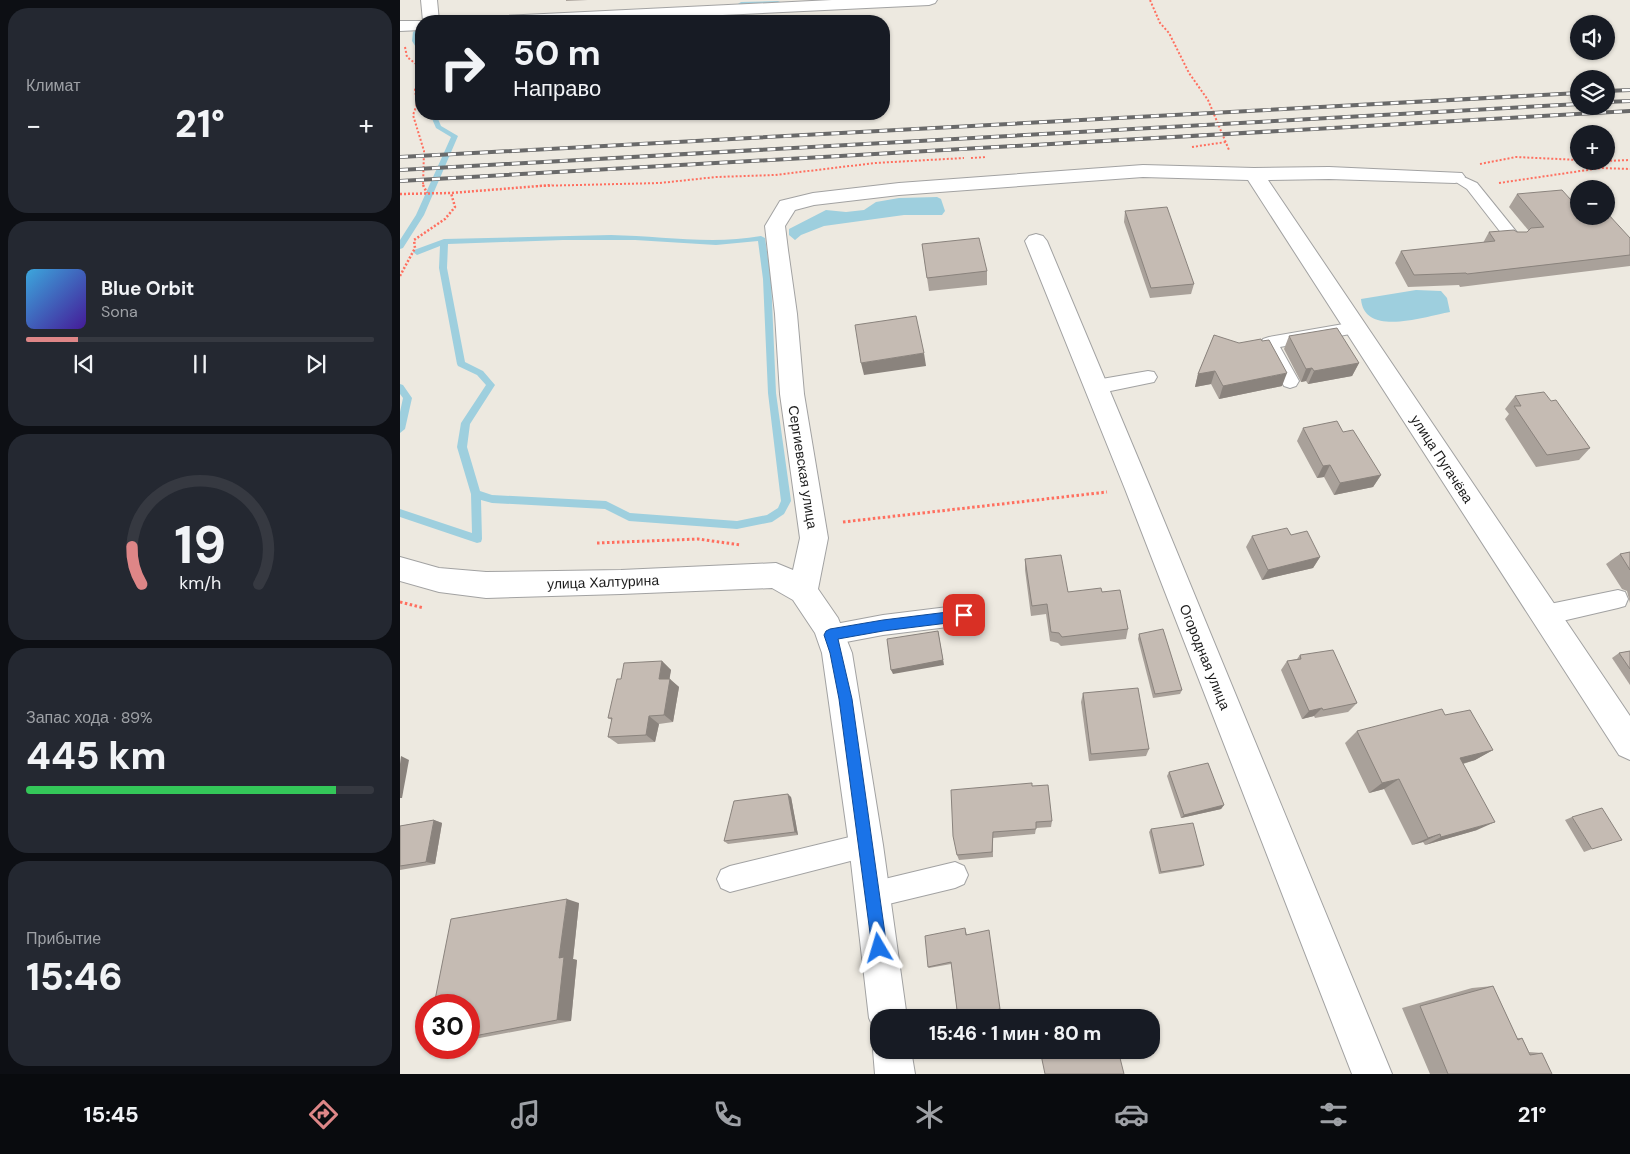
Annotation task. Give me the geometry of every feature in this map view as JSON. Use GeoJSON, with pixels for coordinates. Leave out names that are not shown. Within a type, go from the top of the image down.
{"type":"FeatureCollection","features":[{"type":"Feature","properties":{"kind":"street"},"geometry":{"type":"LineString","coordinates":[[429,0],[430,15]]}},
{"type":"Feature","properties":{"kind":"street"},"geometry":{"type":"LineString","coordinates":[[626,15],[930,0]]}},
{"type":"Feature","properties":{"kind":"street","name":"Сергиевская улица"},"geometry":{"type":"LineString","coordinates":[[803,591],[814,538],[792,394],[786,314],[775,226],[787,206],[813,199],[841,195],[960,184],[1143,171],[1243,174]]}},
{"type":"Feature","properties":{"kind":"street"},"geometry":{"type":"LineString","coordinates":[[1243,174],[1329,173],[1464,182]]}},
{"type":"Feature","properties":{"kind":"street","name":"улица Пугачёва"},"geometry":{"type":"LineString","coordinates":[[1243,174],[1355,328],[1545,615],[1622,718],[1630,744]]}},
{"type":"Feature","properties":{"kind":"street","name":"Огородная улица"},"geometry":{"type":"LineString","coordinates":[[1036,241],[1138,489],[1372,1074]]}},
{"type":"Feature","properties":{"kind":"street","name":"улица Халтурина"},"geometry":{"type":"LineString","coordinates":[[400,569],[440,580],[486,585],[621,582],[776,575],[803,591]]}},
{"type":"Feature","properties":{"kind":"street"},"geometry":{"type":"LineString","coordinates":[[803,591],[828,627],[836,653],[845,699],[866,845],[887,1009]]}},
{"type":"Feature","properties":{"kind":"street"},"geometry":{"type":"LineString","coordinates":[[893,1059],[895,1074]]}},
{"type":"Feature","properties":{"kind":"lane"},"geometry":{"type":"LineString","coordinates":[[1464,182],[1514,239]]}},
{"type":"Feature","properties":{"kind":"lane"},"geometry":{"type":"LineString","coordinates":[[1290,381],[1269,343],[1355,328]]}},
{"type":"Feature","properties":{"kind":"lane"},"geometry":{"type":"LineString","coordinates":[[1096,386],[1148,377]]}},
{"type":"Feature","properties":{"kind":"lane"},"geometry":{"type":"LineString","coordinates":[[1545,615],[1618,599]]}},
{"type":"Feature","properties":{"kind":"lane"},"geometry":{"type":"LineString","coordinates":[[830,635],[883,625],[964,615]]}},
{"type":"Feature","properties":{"kind":"lane"},"geometry":{"type":"LineString","coordinates":[[730,878],[866,845]]}},
{"type":"Feature","properties":{"kind":"lane"},"geometry":{"type":"LineString","coordinates":[[872,895],[955,875]]}},
{"type":"Feature","properties":{"kind":"path"},"geometry":{"type":"LineString","coordinates":[[1150,0],[1160,23],[1176,44],[1189,73],[1208,100],[1226,142],[1243,174]]}},
{"type":"Feature","properties":{"kind":"path"},"geometry":{"type":"LineString","coordinates":[[410,26],[402,38],[407,57],[415,63]]}},
{"type":"Feature","properties":{"kind":"path"},"geometry":{"type":"LineString","coordinates":[[415,110],[413,115],[424,152],[423,187],[427,193]]}},
{"type":"Feature","properties":{"kind":"path"},"geometry":{"type":"LineString","coordinates":[[1186,148],[1226,142]]}},
{"type":"Feature","properties":{"kind":"path"},"geometry":{"type":"LineString","coordinates":[[400,194],[451,193],[553,185],[660,183],[716,177],[775,175],[875,163],[993,156]]}},
{"type":"Feature","properties":{"kind":"path"},"geometry":{"type":"LineString","coordinates":[[1570,160],[1506,158],[1471,167],[1464,182],[1520,181],[1601,168],[1630,169]]}},
{"type":"Feature","properties":{"kind":"path"},"geometry":{"type":"LineString","coordinates":[[1615,161],[1630,160]]}},
{"type":"Feature","properties":{"kind":"path"},"geometry":{"type":"LineString","coordinates":[[400,276],[415,248],[414,240],[445,219],[455,208],[451,193]]}},
{"type":"Feature","properties":{"kind":"path"},"geometry":{"type":"LineString","coordinates":[[841,522],[1138,489]]}},
{"type":"Feature","properties":{"kind":"path"},"geometry":{"type":"LineString","coordinates":[[597,543],[698,539],[743,545]]}},
{"type":"Feature","properties":{"kind":"water"},"geometry":{"type":"Polygon","coordinates":[[[937,197],[941,199],[945,211],[942,215],[904,215],[824,226],[801,235],[795,240],[789,235],[789,229],[826,210],[846,212],[864,210],[876,202],[899,198],[937,197]]]}},
{"type":"Feature","properties":{"kind":"water"},"geometry":{"type":"Polygon","coordinates":[[[1416,290],[1441,291],[1447,298],[1450,312],[1398,322],[1384,321],[1373,318],[1365,311],[1361,299],[1416,290]]]}},
{"type":"Feature","properties":{"kind":"building"},"geometry":{"type":"Polygon","coordinates":[[[1562,190],[1570,199],[1570,225],[1615,225],[1615,222],[1630,238],[1630,255],[1467,274],[1414,275],[1401,251],[1495,241],[1489,232],[1514,230],[1517,232],[1527,232],[1531,228],[1544,227],[1517,194],[1562,190]]]}},
{"type":"Feature","properties":{"kind":"building"},"geometry":{"type":"Polygon","coordinates":[[[1167,207],[1194,284],[1151,288],[1125,211],[1167,207]]]}},
{"type":"Feature","properties":{"kind":"building"},"geometry":{"type":"Polygon","coordinates":[[[979,238],[987,271],[927,278],[922,244],[979,238]]]}},
{"type":"Feature","properties":{"kind":"building"},"geometry":{"type":"Polygon","coordinates":[[[916,316],[924,353],[861,363],[855,325],[916,316]]]}},
{"type":"Feature","properties":{"kind":"building"},"geometry":{"type":"Polygon","coordinates":[[[1337,328],[1359,363],[1314,371],[1312,368],[1306,369],[1289,336],[1337,328]]]}},
{"type":"Feature","properties":{"kind":"building"},"geometry":{"type":"Polygon","coordinates":[[[1214,335],[1239,343],[1261,339],[1262,341],[1269,340],[1287,373],[1223,386],[1215,371],[1198,374],[1214,335]]]}},
{"type":"Feature","properties":{"kind":"building"},"geometry":{"type":"Polygon","coordinates":[[[1544,392],[1551,401],[1556,400],[1590,448],[1547,455],[1514,406],[1521,406],[1515,396],[1544,392]]]}},
{"type":"Feature","properties":{"kind":"building"},"geometry":{"type":"Polygon","coordinates":[[[1337,421],[1343,432],[1353,430],[1381,475],[1340,483],[1330,465],[1323,466],[1303,428],[1337,421]]]}},
{"type":"Feature","properties":{"kind":"building"},"geometry":{"type":"Polygon","coordinates":[[[1287,528],[1291,535],[1307,531],[1320,557],[1268,570],[1252,536],[1287,528]]]}},
{"type":"Feature","properties":{"kind":"building"},"geometry":{"type":"Polygon","coordinates":[[[1630,552],[1630,570],[1620,554],[1630,552]]]}},
{"type":"Feature","properties":{"kind":"building"},"geometry":{"type":"Polygon","coordinates":[[[1061,555],[1068,592],[1101,588],[1102,592],[1120,590],[1128,629],[1062,637],[1059,633],[1051,632],[1047,604],[1032,606],[1025,559],[1061,555]]]}},
{"type":"Feature","properties":{"kind":"building"},"geometry":{"type":"Polygon","coordinates":[[[1163,629],[1182,690],[1155,694],[1139,634],[1163,629]]]}},
{"type":"Feature","properties":{"kind":"building"},"geometry":{"type":"Polygon","coordinates":[[[938,631],[943,660],[891,670],[887,639],[938,631]]]}},
{"type":"Feature","properties":{"kind":"building"},"geometry":{"type":"Polygon","coordinates":[[[1333,650],[1357,703],[1309,711],[1287,661],[1301,659],[1300,655],[1333,650]]]}},
{"type":"Feature","properties":{"kind":"building"},"geometry":{"type":"Polygon","coordinates":[[[1630,651],[1630,669],[1619,653],[1630,651]]]}},
{"type":"Feature","properties":{"kind":"building"},"geometry":{"type":"Polygon","coordinates":[[[662,661],[659,679],[670,679],[664,715],[649,716],[646,735],[608,737],[612,718],[608,718],[617,679],[621,679],[624,663],[662,661]]]}},
{"type":"Feature","properties":{"kind":"building"},"geometry":{"type":"Polygon","coordinates":[[[1138,688],[1149,749],[1091,754],[1083,693],[1138,688]]]}},
{"type":"Feature","properties":{"kind":"building"},"geometry":{"type":"Polygon","coordinates":[[[1442,709],[1445,715],[1470,710],[1493,750],[1460,758],[1495,822],[1441,837],[1440,834],[1428,838],[1399,779],[1382,783],[1357,731],[1442,709]]]}},
{"type":"Feature","properties":{"kind":"building"},"geometry":{"type":"Polygon","coordinates":[[[1208,763],[1224,805],[1184,815],[1169,772],[1208,763]]]}},
{"type":"Feature","properties":{"kind":"building"},"geometry":{"type":"Polygon","coordinates":[[[1032,783],[1032,786],[1048,785],[1052,821],[1036,822],[1036,829],[993,832],[992,852],[957,855],[953,836],[951,790],[1032,783]]]}},
{"type":"Feature","properties":{"kind":"building"},"geometry":{"type":"Polygon","coordinates":[[[788,794],[795,832],[724,841],[734,801],[788,794]]]}},
{"type":"Feature","properties":{"kind":"building"},"geometry":{"type":"Polygon","coordinates":[[[1602,808],[1622,840],[1592,849],[1572,817],[1602,808]]]}},
{"type":"Feature","properties":{"kind":"building"},"geometry":{"type":"Polygon","coordinates":[[[434,820],[426,862],[400,866],[400,826],[434,820]]]}},
{"type":"Feature","properties":{"kind":"building"},"geometry":{"type":"Polygon","coordinates":[[[1193,823],[1204,865],[1161,872],[1151,829],[1193,823]]]}},
{"type":"Feature","properties":{"kind":"building"},"geometry":{"type":"Polygon","coordinates":[[[567,899],[559,958],[564,957],[557,1020],[480,1035],[480,994],[436,994],[451,919],[567,899]]]}},
{"type":"Feature","properties":{"kind":"building"},"geometry":{"type":"Polygon","coordinates":[[[965,928],[966,935],[989,930],[1000,1009],[957,1009],[951,962],[928,967],[925,936],[965,928]]]}},
{"type":"Feature","properties":{"kind":"building"},"geometry":{"type":"Polygon","coordinates":[[[1493,986],[1518,1040],[1522,1038],[1530,1055],[1542,1053],[1552,1074],[1448,1074],[1420,1006],[1493,986]]]}},
{"type":"Feature","properties":{"kind":"building"},"geometry":{"type":"Polygon","coordinates":[[[1042,1059],[1120,1059],[1124,1074],[1045,1074],[1042,1059]]]}},
{"type":"Feature","properties":{"kind":"waterway"},"geometry":{"type":"LineString","coordinates":[[741,4],[778,3]]}},
{"type":"Feature","properties":{"kind":"waterway"},"geometry":{"type":"LineString","coordinates":[[400,246],[420,215],[455,136],[438,127],[435,120]]}},
{"type":"Feature","properties":{"kind":"waterway"},"geometry":{"type":"LineString","coordinates":[[444,242],[540,238],[635,238],[732,242],[761,238],[767,279],[772,393],[786,501],[781,511],[769,519],[737,525],[629,517],[606,505],[492,499],[476,494]]}},
{"type":"Feature","properties":{"kind":"waterway"},"geometry":{"type":"LineString","coordinates":[[417,252],[444,242]]}},
{"type":"Feature","properties":{"kind":"waterway"},"geometry":{"type":"LineString","coordinates":[[444,242],[443,268],[461,364],[480,373],[491,385],[466,423],[462,447],[476,494]]}},
{"type":"Feature","properties":{"kind":"waterway"},"geometry":{"type":"LineString","coordinates":[[400,387],[408,398],[400,429]]}},
{"type":"Feature","properties":{"kind":"waterway"},"geometry":{"type":"LineString","coordinates":[[400,513],[477,539],[476,494]]}},
{"type":"Feature","properties":{"kind":"railway"},"geometry":{"type":"LineString","coordinates":[[1615,91],[1630,90]]}},
{"type":"Feature","properties":{"kind":"railway"},"geometry":{"type":"LineString","coordinates":[[400,157],[1570,93]]}},
{"type":"Feature","properties":{"kind":"railway"},"geometry":{"type":"LineString","coordinates":[[1615,102],[1630,101]]}},
{"type":"Feature","properties":{"kind":"railway"},"geometry":{"type":"LineString","coordinates":[[400,170],[1570,105]]}},
{"type":"Feature","properties":{"kind":"railway"},"geometry":{"type":"LineString","coordinates":[[400,181],[1630,111]]}},
{"type":"Feature","properties":{"kind":"route"},"geometry":{"type":"LineString","coordinates":[[879,948],[845,699],[836,653],[830,635],[883,625],[964,615]]}}]}
